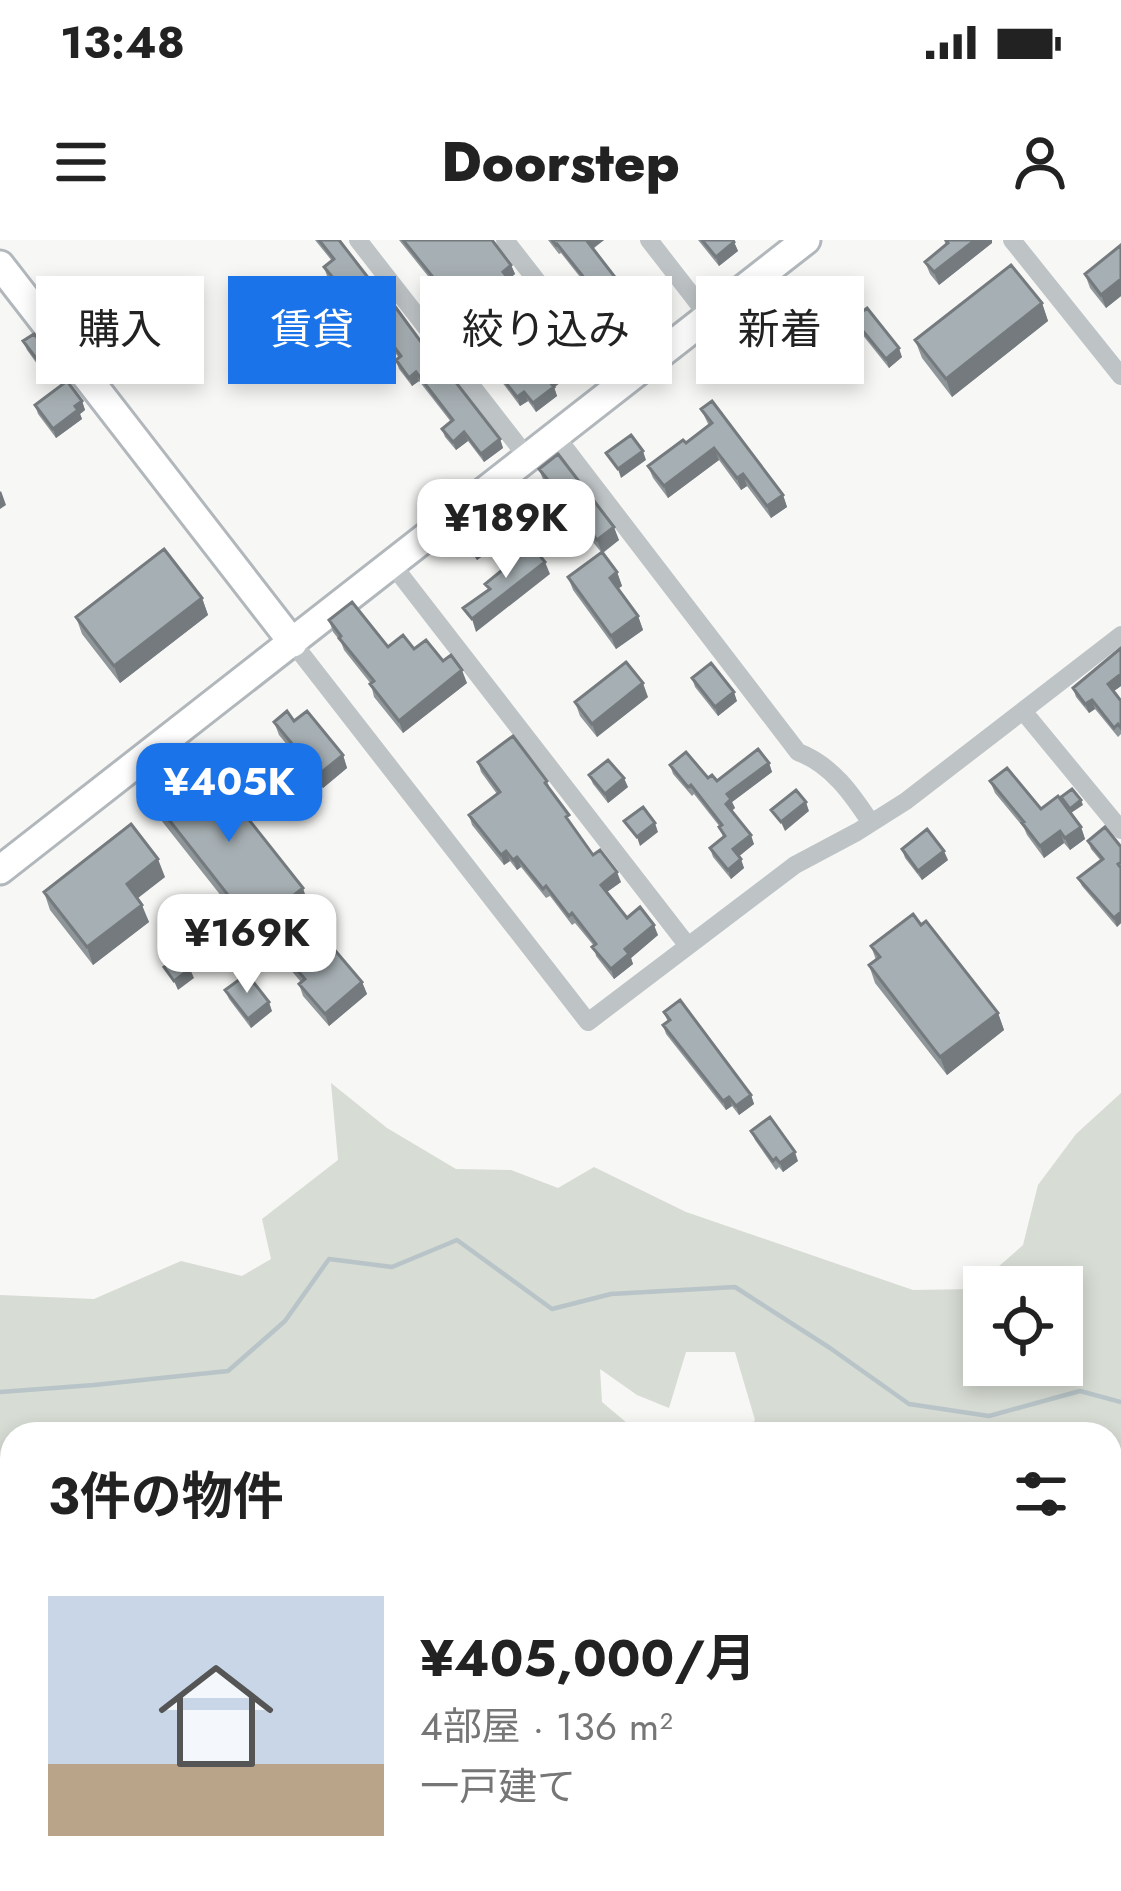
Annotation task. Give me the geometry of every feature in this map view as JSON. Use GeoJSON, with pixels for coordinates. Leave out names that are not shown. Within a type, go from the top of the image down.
{"type":"FeatureCollection","features":[{"type":"Feature","properties":{"kind":"street"},"geometry":{"type":"LineString","coordinates":[[358,240],[527,457]]}},
{"type":"Feature","properties":{"kind":"street"},"geometry":{"type":"LineString","coordinates":[[505,240],[618,385]]}},
{"type":"Feature","properties":{"kind":"street"},"geometry":{"type":"LineString","coordinates":[[649,240],[696,301]]}},
{"type":"Feature","properties":{"kind":"street"},"geometry":{"type":"LineString","coordinates":[[760,276],[806,240]]}},
{"type":"Feature","properties":{"kind":"street"},"geometry":{"type":"LineString","coordinates":[[1012,240],[1121,376]]}},
{"type":"Feature","properties":{"kind":"street"},"geometry":{"type":"LineString","coordinates":[[0,265],[588,1022],[795,866],[906,801],[1121,635]]}},
{"type":"Feature","properties":{"kind":"street"},"geometry":{"type":"LineString","coordinates":[[0,871],[696,325]]}},
{"type":"Feature","properties":{"kind":"street"},"geometry":{"type":"LineString","coordinates":[[555,435],[798,752],[831,772],[871,824]]}},
{"type":"Feature","properties":{"kind":"street"},"geometry":{"type":"LineString","coordinates":[[392,564],[688,946]]}},
{"type":"Feature","properties":{"kind":"street"},"geometry":{"type":"LineString","coordinates":[[1023,711],[1121,830]]}},
{"type":"Feature","properties":{"kind":"shaded area"},"geometry":{"type":"Polygon","coordinates":[[[331,1083],[387,1128],[456,1169],[511,1170],[558,1188],[594,1167],[686,1212],[913,1290],[963,1289],[963,1386],[1083,1386],[1083,1266],[999,1266],[1023,1245],[1038,1185],[1076,1134],[1121,1093],[1121,1422],[754,1422],[735,1352],[686,1352],[669,1408],[637,1395],[600,1369],[602,1402],[626,1422],[0,1422],[0,1295],[94,1299],[181,1261],[242,1276],[271,1259],[262,1219],[338,1160],[331,1083]]]}},
{"type":"Feature","properties":{"kind":"building"},"geometry":{"type":"Polygon","coordinates":[[[319,240],[339,240],[367,276],[332,276],[324,267],[334,259],[319,240]]]}},
{"type":"Feature","properties":{"kind":"building"},"geometry":{"type":"Polygon","coordinates":[[[403,240],[492,240],[511,265],[503,272],[506,276],[432,276],[403,240]]]}},
{"type":"Feature","properties":{"kind":"building"},"geometry":{"type":"Polygon","coordinates":[[[552,240],[589,240],[614,276],[583,276],[552,240]]]}},
{"type":"Feature","properties":{"kind":"building"},"geometry":{"type":"Polygon","coordinates":[[[702,240],[733,240],[734,242],[716,257],[702,240]]]}},
{"type":"Feature","properties":{"kind":"building"},"geometry":{"type":"Polygon","coordinates":[[[946,240],[975,240],[934,272],[925,262],[946,240]]]}},
{"type":"Feature","properties":{"kind":"building"},"geometry":{"type":"Polygon","coordinates":[[[1121,245],[1121,279],[1101,295],[1085,274],[1121,245]]]}},
{"type":"Feature","properties":{"kind":"building"},"geometry":{"type":"Polygon","coordinates":[[[1011,265],[1042,303],[946,379],[915,340],[1011,265]]]}},
{"type":"Feature","properties":{"kind":"building"},"geometry":{"type":"Polygon","coordinates":[[[396,308],[420,341],[420,377],[416,372],[409,378],[396,360],[401,356],[396,349],[396,308]]]}},
{"type":"Feature","properties":{"kind":"building"},"geometry":{"type":"Polygon","coordinates":[[[867,308],[899,348],[886,359],[864,332],[867,308]]]}},
{"type":"Feature","properties":{"kind":"building"},"geometry":{"type":"Polygon","coordinates":[[[36,337],[36,358],[23,341],[36,337]]]}},
{"type":"Feature","properties":{"kind":"building"},"geometry":{"type":"Polygon","coordinates":[[[63,384],[69,384],[82,401],[75,406],[78,410],[53,429],[35,405],[63,384]]]}},
{"type":"Feature","properties":{"kind":"building"},"geometry":{"type":"Polygon","coordinates":[[[425,384],[457,384],[500,439],[481,454],[464,432],[453,442],[442,429],[453,420],[425,384]]]}},
{"type":"Feature","properties":{"kind":"building"},"geometry":{"type":"Polygon","coordinates":[[[507,384],[554,387],[533,403],[524,392],[517,397],[507,384]]]}},
{"type":"Feature","properties":{"kind":"building"},"geometry":{"type":"Polygon","coordinates":[[[712,401],[783,495],[767,506],[743,474],[737,478],[714,448],[664,486],[648,466],[712,423],[701,409],[712,401]]]}},
{"type":"Feature","properties":{"kind":"building"},"geometry":{"type":"Polygon","coordinates":[[[631,435],[643,451],[618,469],[606,453],[631,435]]]}},
{"type":"Feature","properties":{"kind":"building"},"geometry":{"type":"Polygon","coordinates":[[[558,454],[614,527],[597,540],[539,469],[558,454]]]}},
{"type":"Feature","properties":{"kind":"building"},"geometry":{"type":"Polygon","coordinates":[[[495,502],[511,523],[473,551],[458,530],[495,502]]]}},
{"type":"Feature","properties":{"kind":"building"},"geometry":{"type":"Polygon","coordinates":[[[532,546],[545,562],[472,619],[463,608],[490,589],[485,584],[532,546]]]}},
{"type":"Feature","properties":{"kind":"building"},"geometry":{"type":"Polygon","coordinates":[[[164,549],[202,598],[114,666],[76,617],[164,549]]]}},
{"type":"Feature","properties":{"kind":"building"},"geometry":{"type":"Polygon","coordinates":[[[602,552],[617,572],[610,578],[638,616],[611,636],[568,577],[602,552]]]}},
{"type":"Feature","properties":{"kind":"building"},"geometry":{"type":"Polygon","coordinates":[[[352,602],[388,647],[403,635],[414,649],[426,640],[443,661],[451,655],[462,670],[399,721],[329,620],[352,602]]]}},
{"type":"Feature","properties":{"kind":"building"},"geometry":{"type":"Polygon","coordinates":[[[1121,648],[1121,674],[1108,684],[1121,701],[1121,728],[1118,724],[1114,728],[1092,700],[1085,704],[1073,688],[1121,648]]]}},
{"type":"Feature","properties":{"kind":"building"},"geometry":{"type":"Polygon","coordinates":[[[626,662],[643,683],[592,724],[575,702],[626,662]]]}},
{"type":"Feature","properties":{"kind":"building"},"geometry":{"type":"Polygon","coordinates":[[[711,663],[734,692],[715,707],[692,678],[711,663]]]}},
{"type":"Feature","properties":{"kind":"building"},"geometry":{"type":"Polygon","coordinates":[[[287,711],[294,721],[307,711],[343,755],[318,775],[274,722],[287,711]]]}},
{"type":"Feature","properties":{"kind":"building"},"geometry":{"type":"Polygon","coordinates":[[[513,736],[593,855],[600,850],[617,872],[601,885],[627,918],[640,907],[654,925],[625,949],[629,954],[611,969],[572,913],[569,916],[517,857],[513,860],[506,851],[501,855],[469,815],[500,792],[478,762],[513,736]]]}},
{"type":"Feature","properties":{"kind":"building"},"geometry":{"type":"Polygon","coordinates":[[[214,749],[222,759],[209,770],[199,760],[214,749]]]}},
{"type":"Feature","properties":{"kind":"building"},"geometry":{"type":"Polygon","coordinates":[[[758,749],[769,763],[727,794],[731,799],[726,804],[751,835],[733,849],[741,859],[728,870],[710,848],[725,836],[722,825],[670,765],[686,752],[708,778],[712,775],[717,781],[758,749]]]}},
{"type":"Feature","properties":{"kind":"building"},"geometry":{"type":"Polygon","coordinates":[[[608,760],[624,778],[605,794],[589,775],[608,760]]]}},
{"type":"Feature","properties":{"kind":"building"},"geometry":{"type":"Polygon","coordinates":[[[204,763],[303,888],[253,927],[155,802],[204,763]]]}},
{"type":"Feature","properties":{"kind":"building"},"geometry":{"type":"Polygon","coordinates":[[[1007,768],[1041,809],[1058,796],[1081,827],[1065,838],[1060,831],[1040,846],[990,781],[1007,768]]]}},
{"type":"Feature","properties":{"kind":"building"},"geometry":{"type":"Polygon","coordinates":[[[1072,789],[1081,800],[1070,809],[1061,797],[1072,789]]]}},
{"type":"Feature","properties":{"kind":"building"},"geometry":{"type":"Polygon","coordinates":[[[796,790],[806,802],[781,822],[771,810],[796,790]]]}},
{"type":"Feature","properties":{"kind":"building"},"geometry":{"type":"Polygon","coordinates":[[[643,807],[655,823],[637,837],[624,821],[643,807]]]}},
{"type":"Feature","properties":{"kind":"building"},"geometry":{"type":"Polygon","coordinates":[[[131,824],[158,859],[127,884],[142,905],[87,947],[44,892],[131,824]]]}},
{"type":"Feature","properties":{"kind":"building"},"geometry":{"type":"Polygon","coordinates":[[[1105,827],[1121,847],[1121,912],[1114,918],[1078,878],[1103,859],[1088,841],[1105,827]]]}},
{"type":"Feature","properties":{"kind":"building"},"geometry":{"type":"Polygon","coordinates":[[[927,829],[944,851],[918,871],[902,849],[927,829]]]}},
{"type":"Feature","properties":{"kind":"building"},"geometry":{"type":"Polygon","coordinates":[[[913,914],[921,925],[926,921],[998,1013],[940,1057],[869,965],[880,957],[871,946],[913,914]]]}},
{"type":"Feature","properties":{"kind":"building"},"geometry":{"type":"Polygon","coordinates":[[[310,921],[362,982],[325,1014],[299,984],[305,979],[286,957],[295,950],[287,940],[310,921]]]}},
{"type":"Feature","properties":{"kind":"building"},"geometry":{"type":"Polygon","coordinates":[[[180,955],[190,969],[174,981],[164,967],[180,955]]]}},
{"type":"Feature","properties":{"kind":"building"},"geometry":{"type":"Polygon","coordinates":[[[247,974],[269,1002],[248,1019],[225,990],[247,974]]]}},
{"type":"Feature","properties":{"kind":"building"},"geometry":{"type":"Polygon","coordinates":[[[680,1000],[751,1095],[736,1106],[729,1097],[723,1101],[663,1025],[670,1020],[664,1012],[680,1000]]]}},
{"type":"Feature","properties":{"kind":"building"},"geometry":{"type":"Polygon","coordinates":[[[770,1117],[795,1152],[780,1163],[776,1158],[773,1161],[751,1131],[770,1117]]]}},
{"type":"Feature","properties":{"kind":"waterway"},"geometry":{"type":"LineString","coordinates":[[0,1392],[228,1371],[285,1321],[329,1259],[392,1267],[457,1240],[552,1309],[611,1294],[735,1287],[909,1404],[989,1416],[1080,1391],[1121,1402]]}}]}
